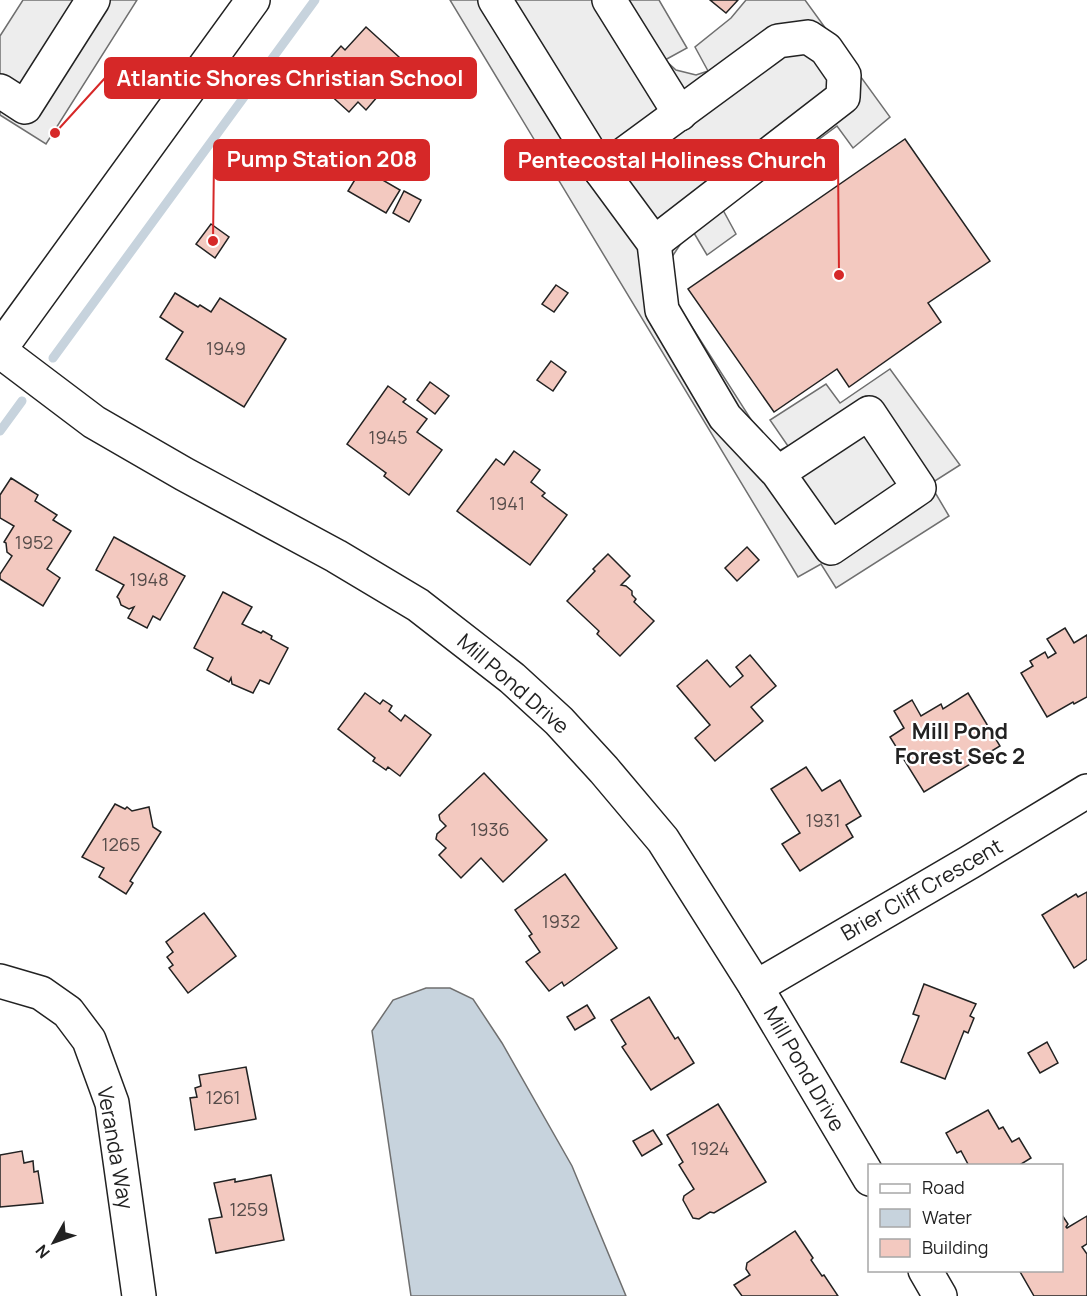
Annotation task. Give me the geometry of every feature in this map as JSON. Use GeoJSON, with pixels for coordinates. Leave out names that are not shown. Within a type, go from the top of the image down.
{"type":"FeatureCollection","features":[{"type":"Feature","properties":{"kind":"street"},"geometry":{"type":"LineString","coordinates":[[0,91],[26,107],[93,0]]}},
{"type":"Feature","properties":{"kind":"street"},"geometry":{"type":"LineString","coordinates":[[0,350],[253,0]]}},
{"type":"Feature","properties":{"kind":"street"},"geometry":{"type":"LineString","coordinates":[[495,0],[601,171],[654,243],[662,310],[725,417],[778,473]]}},
{"type":"Feature","properties":{"kind":"street"},"geometry":{"type":"LineString","coordinates":[[609,0],[680,114]]}},
{"type":"Feature","properties":{"kind":"street"},"geometry":{"type":"LineString","coordinates":[[601,171],[778,41],[808,37],[826,49],[844,75],[843,97],[654,243]]}},
{"type":"Feature","properties":{"kind":"street","name":"Mill Pond Drive"},"geometry":{"type":"LineString","coordinates":[[0,350],[94,422],[184,474],[336,556],[418,605],[512,678],[566,729],[663,840],[756,987],[868,1176]]}},
{"type":"Feature","properties":{"kind":"street","name":"Brier Cliff Crescent"},"geometry":{"type":"LineString","coordinates":[[756,987],[1087,791]]}},
{"type":"Feature","properties":{"kind":"street","name":"Veranda Way"},"geometry":{"type":"LineString","coordinates":[[0,981],[41,993],[68,1012],[89,1040],[111,1103],[139,1296]]}},
{"type":"Feature","properties":{"kind":"street"},"geometry":{"type":"LineString","coordinates":[[926,1272],[940,1296]]}},
{"type":"Feature","properties":{"kind":"shaded area"},"geometry":{"type":"Polygon","coordinates":[[[23,0],[137,0],[46,144],[0,115],[0,36],[23,0]]]}},
{"type":"Feature","properties":{"kind":"shaded area"},"geometry":{"type":"Polygon","coordinates":[[[450,0],[659,0],[687,48],[665,60],[676,70],[696,75],[708,71],[695,47],[731,18],[746,0],[805,0],[890,117],[853,148],[837,126],[723,210],[736,234],[707,255],[691,228],[670,260],[669,291],[773,454],[788,446],[770,420],[826,384],[840,403],[890,369],[960,465],[930,484],[949,516],[836,588],[821,564],[798,577],[450,0]]]}},
{"type":"Feature","properties":{"kind":"water"},"geometry":{"type":"Polygon","coordinates":[[[426,988],[450,988],[473,999],[502,1043],[572,1166],[626,1296],[411,1296],[372,1031],[393,1000],[426,988]]]}},
{"type":"Feature","properties":{"kind":"building"},"geometry":{"type":"Polygon","coordinates":[[[710,0],[738,0],[726,13],[710,0]]]}},
{"type":"Feature","properties":{"kind":"building"},"geometry":{"type":"Polygon","coordinates":[[[366,27],[399,57],[370,89],[378,96],[366,110],[358,102],[349,112],[315,81],[329,66],[326,63],[341,46],[345,50],[366,27]]]}},
{"type":"Feature","properties":{"kind":"building"},"geometry":{"type":"Polygon","coordinates":[[[905,139],[990,261],[928,303],[941,322],[849,387],[837,369],[774,412],[688,289],[905,139]]]}},
{"type":"Feature","properties":{"kind":"building"},"geometry":{"type":"Polygon","coordinates":[[[362,168],[400,190],[386,213],[348,191],[362,168]]]}},
{"type":"Feature","properties":{"kind":"building"},"geometry":{"type":"Polygon","coordinates":[[[404,191],[421,200],[409,222],[393,213],[404,191]]]}},
{"type":"Feature","properties":{"kind":"building"},"geometry":{"type":"Polygon","coordinates":[[[211,224],[229,237],[215,258],[196,244],[211,224]]]}},
{"type":"Feature","properties":{"kind":"building"},"geometry":{"type":"Polygon","coordinates":[[[556,285],[568,293],[554,312],[542,304],[556,285]]]}},
{"type":"Feature","properties":{"kind":"building"},"geometry":{"type":"Polygon","coordinates":[[[175,293],[211,312],[220,298],[286,339],[244,407],[166,359],[183,332],[160,317],[175,293]]]}},
{"type":"Feature","properties":{"kind":"building"},"geometry":{"type":"Polygon","coordinates":[[[551,361],[566,372],[553,391],[537,380],[551,361]]]}},
{"type":"Feature","properties":{"kind":"building"},"geometry":{"type":"Polygon","coordinates":[[[430,382],[449,396],[435,414],[417,400],[430,382]]]}},
{"type":"Feature","properties":{"kind":"building"},"geometry":{"type":"Polygon","coordinates":[[[388,386],[406,399],[403,402],[427,419],[417,432],[442,450],[409,495],[384,476],[386,473],[347,444],[388,386]]]}},
{"type":"Feature","properties":{"kind":"building"},"geometry":{"type":"Polygon","coordinates":[[[514,451],[540,470],[531,482],[545,493],[542,496],[567,515],[530,565],[457,511],[496,459],[504,465],[514,451]]]}},
{"type":"Feature","properties":{"kind":"building"},"geometry":{"type":"Polygon","coordinates":[[[11,478],[38,495],[35,501],[57,515],[53,520],[71,531],[47,569],[60,578],[43,606],[0,579],[0,574],[12,556],[7,552],[4,542],[14,526],[0,518],[0,495],[11,478]]]}},
{"type":"Feature","properties":{"kind":"building"},"geometry":{"type":"Polygon","coordinates":[[[114,537],[185,576],[160,620],[153,616],[147,628],[128,618],[134,607],[129,609],[121,605],[117,597],[124,585],[96,570],[114,537]]]}},
{"type":"Feature","properties":{"kind":"building"},"geometry":{"type":"Polygon","coordinates":[[[747,547],[759,560],[737,581],[725,568],[747,547]]]}},
{"type":"Feature","properties":{"kind":"building"},"geometry":{"type":"Polygon","coordinates":[[[608,554],[630,576],[621,585],[632,591],[636,599],[634,602],[654,621],[620,656],[597,634],[599,631],[567,601],[608,554]]]}},
{"type":"Feature","properties":{"kind":"building"},"geometry":{"type":"Polygon","coordinates":[[[223,592],[252,607],[242,624],[261,633],[263,631],[272,636],[271,639],[288,648],[269,684],[260,680],[253,693],[232,684],[231,678],[229,682],[207,670],[213,658],[194,648],[223,592]]]}},
{"type":"Feature","properties":{"kind":"building"},"geometry":{"type":"Polygon","coordinates":[[[1065,628],[1074,643],[1087,635],[1087,697],[1047,717],[1021,673],[1033,666],[1030,661],[1045,652],[1048,658],[1056,653],[1047,639],[1065,628]]]}},
{"type":"Feature","properties":{"kind":"building"},"geometry":{"type":"Polygon","coordinates":[[[750,655],[776,686],[751,707],[763,721],[715,761],[695,738],[710,725],[677,686],[707,660],[730,687],[743,676],[736,667],[750,655]]]}},
{"type":"Feature","properties":{"kind":"building"},"geometry":{"type":"Polygon","coordinates":[[[365,693],[380,704],[383,700],[392,706],[389,711],[401,721],[405,715],[431,735],[400,776],[388,767],[386,770],[373,761],[375,758],[338,729],[365,693]]]}},
{"type":"Feature","properties":{"kind":"building"},"geometry":{"type":"Polygon","coordinates":[[[968,693],[1000,746],[924,792],[890,737],[904,728],[894,711],[912,700],[921,716],[941,704],[943,709],[968,693]]]}},
{"type":"Feature","properties":{"kind":"building"},"geometry":{"type":"Polygon","coordinates":[[[806,767],[822,791],[840,780],[861,816],[846,825],[853,837],[800,871],[782,844],[800,833],[771,789],[806,767]]]}},
{"type":"Feature","properties":{"kind":"building"},"geometry":{"type":"Polygon","coordinates":[[[484,773],[547,840],[503,882],[481,858],[461,878],[439,855],[446,848],[436,839],[437,834],[446,826],[440,820],[439,815],[484,773]]]}},
{"type":"Feature","properties":{"kind":"building"},"geometry":{"type":"Polygon","coordinates":[[[115,804],[132,811],[149,807],[153,827],[161,832],[130,881],[133,883],[126,894],[99,877],[104,868],[82,857],[115,804]]]}},
{"type":"Feature","properties":{"kind":"building"},"geometry":{"type":"Polygon","coordinates":[[[565,874],[617,948],[564,986],[562,982],[549,991],[526,962],[540,952],[529,936],[532,934],[515,910],[565,874]]]}},
{"type":"Feature","properties":{"kind":"building"},"geometry":{"type":"Polygon","coordinates":[[[1087,892],[1087,959],[1074,968],[1042,915],[1076,894],[1078,897],[1087,892]]]}},
{"type":"Feature","properties":{"kind":"building"},"geometry":{"type":"Polygon","coordinates":[[[204,913],[236,956],[188,993],[169,968],[173,965],[167,957],[173,952],[166,942],[204,913]]]}},
{"type":"Feature","properties":{"kind":"building"},"geometry":{"type":"Polygon","coordinates":[[[924,984],[976,1004],[970,1016],[974,1018],[968,1033],[964,1031],[945,1079],[901,1062],[919,1016],[913,1014],[924,984]]]}},
{"type":"Feature","properties":{"kind":"building"},"geometry":{"type":"Polygon","coordinates":[[[649,997],[675,1039],[678,1037],[694,1063],[651,1090],[622,1047],[626,1044],[611,1020],[649,997]]]}},
{"type":"Feature","properties":{"kind":"building"},"geometry":{"type":"Polygon","coordinates":[[[587,1005],[595,1018],[575,1030],[567,1017],[587,1005]]]}},
{"type":"Feature","properties":{"kind":"building"},"geometry":{"type":"Polygon","coordinates":[[[1047,1042],[1058,1063],[1040,1073],[1028,1053],[1047,1042]]]}},
{"type":"Feature","properties":{"kind":"building"},"geometry":{"type":"Polygon","coordinates":[[[246,1067],[256,1119],[195,1130],[190,1098],[197,1097],[195,1088],[201,1086],[199,1075],[246,1067]]]}},
{"type":"Feature","properties":{"kind":"building"},"geometry":{"type":"Polygon","coordinates":[[[718,1104],[766,1182],[714,1213],[710,1212],[699,1219],[693,1218],[683,1200],[684,1196],[694,1189],[679,1165],[683,1162],[667,1135],[718,1104]]]}},
{"type":"Feature","properties":{"kind":"building"},"geometry":{"type":"Polygon","coordinates":[[[988,1110],[999,1129],[1003,1127],[1012,1142],[1019,1138],[1031,1158],[1021,1164],[968,1164],[961,1151],[957,1153],[946,1133],[988,1110]]]}},
{"type":"Feature","properties":{"kind":"building"},"geometry":{"type":"Polygon","coordinates":[[[653,1130],[662,1144],[642,1156],[633,1141],[653,1130]]]}},
{"type":"Feature","properties":{"kind":"building"},"geometry":{"type":"Polygon","coordinates":[[[22,1151],[24,1163],[33,1161],[34,1172],[38,1171],[43,1203],[0,1207],[0,1155],[22,1151]]]}},
{"type":"Feature","properties":{"kind":"building"},"geometry":{"type":"Polygon","coordinates":[[[271,1175],[284,1240],[216,1253],[209,1219],[222,1217],[214,1183],[235,1179],[235,1182],[271,1175]]]}},
{"type":"Feature","properties":{"kind":"building"},"geometry":{"type":"Polygon","coordinates":[[[1063,1216],[1068,1224],[1067,1228],[1087,1216],[1087,1244],[1082,1247],[1087,1254],[1087,1296],[1034,1296],[1020,1272],[1063,1272],[1063,1216]]]}},
{"type":"Feature","properties":{"kind":"building"},"geometry":{"type":"Polygon","coordinates":[[[795,1231],[813,1258],[811,1260],[838,1296],[742,1296],[734,1285],[750,1275],[746,1269],[747,1263],[795,1231]]]}},
{"type":"Feature","properties":{"kind":"waterway"},"geometry":{"type":"LineString","coordinates":[[53,358],[315,0]]}},
{"type":"Feature","properties":{"kind":"waterway"},"geometry":{"type":"LineString","coordinates":[[0,431],[22,401]]}},
{"type":"Feature","properties":{"kind":"place","name":"Atlantic Shores Christian School"},"geometry":{"type":"Point","coordinates":[55,133]}},
{"type":"Feature","properties":{"kind":"place","name":"Pump Station 208"},"geometry":{"type":"Point","coordinates":[213,241]}},
{"type":"Feature","properties":{"kind":"place","name":"Pentecostal Holiness Church"},"geometry":{"type":"Point","coordinates":[839,275]}},
{"type":"Feature","properties":{"kind":"district","name":"Mill Pond Forest Sec 2"},"geometry":{"type":"Point","coordinates":[960,744]}}]}
